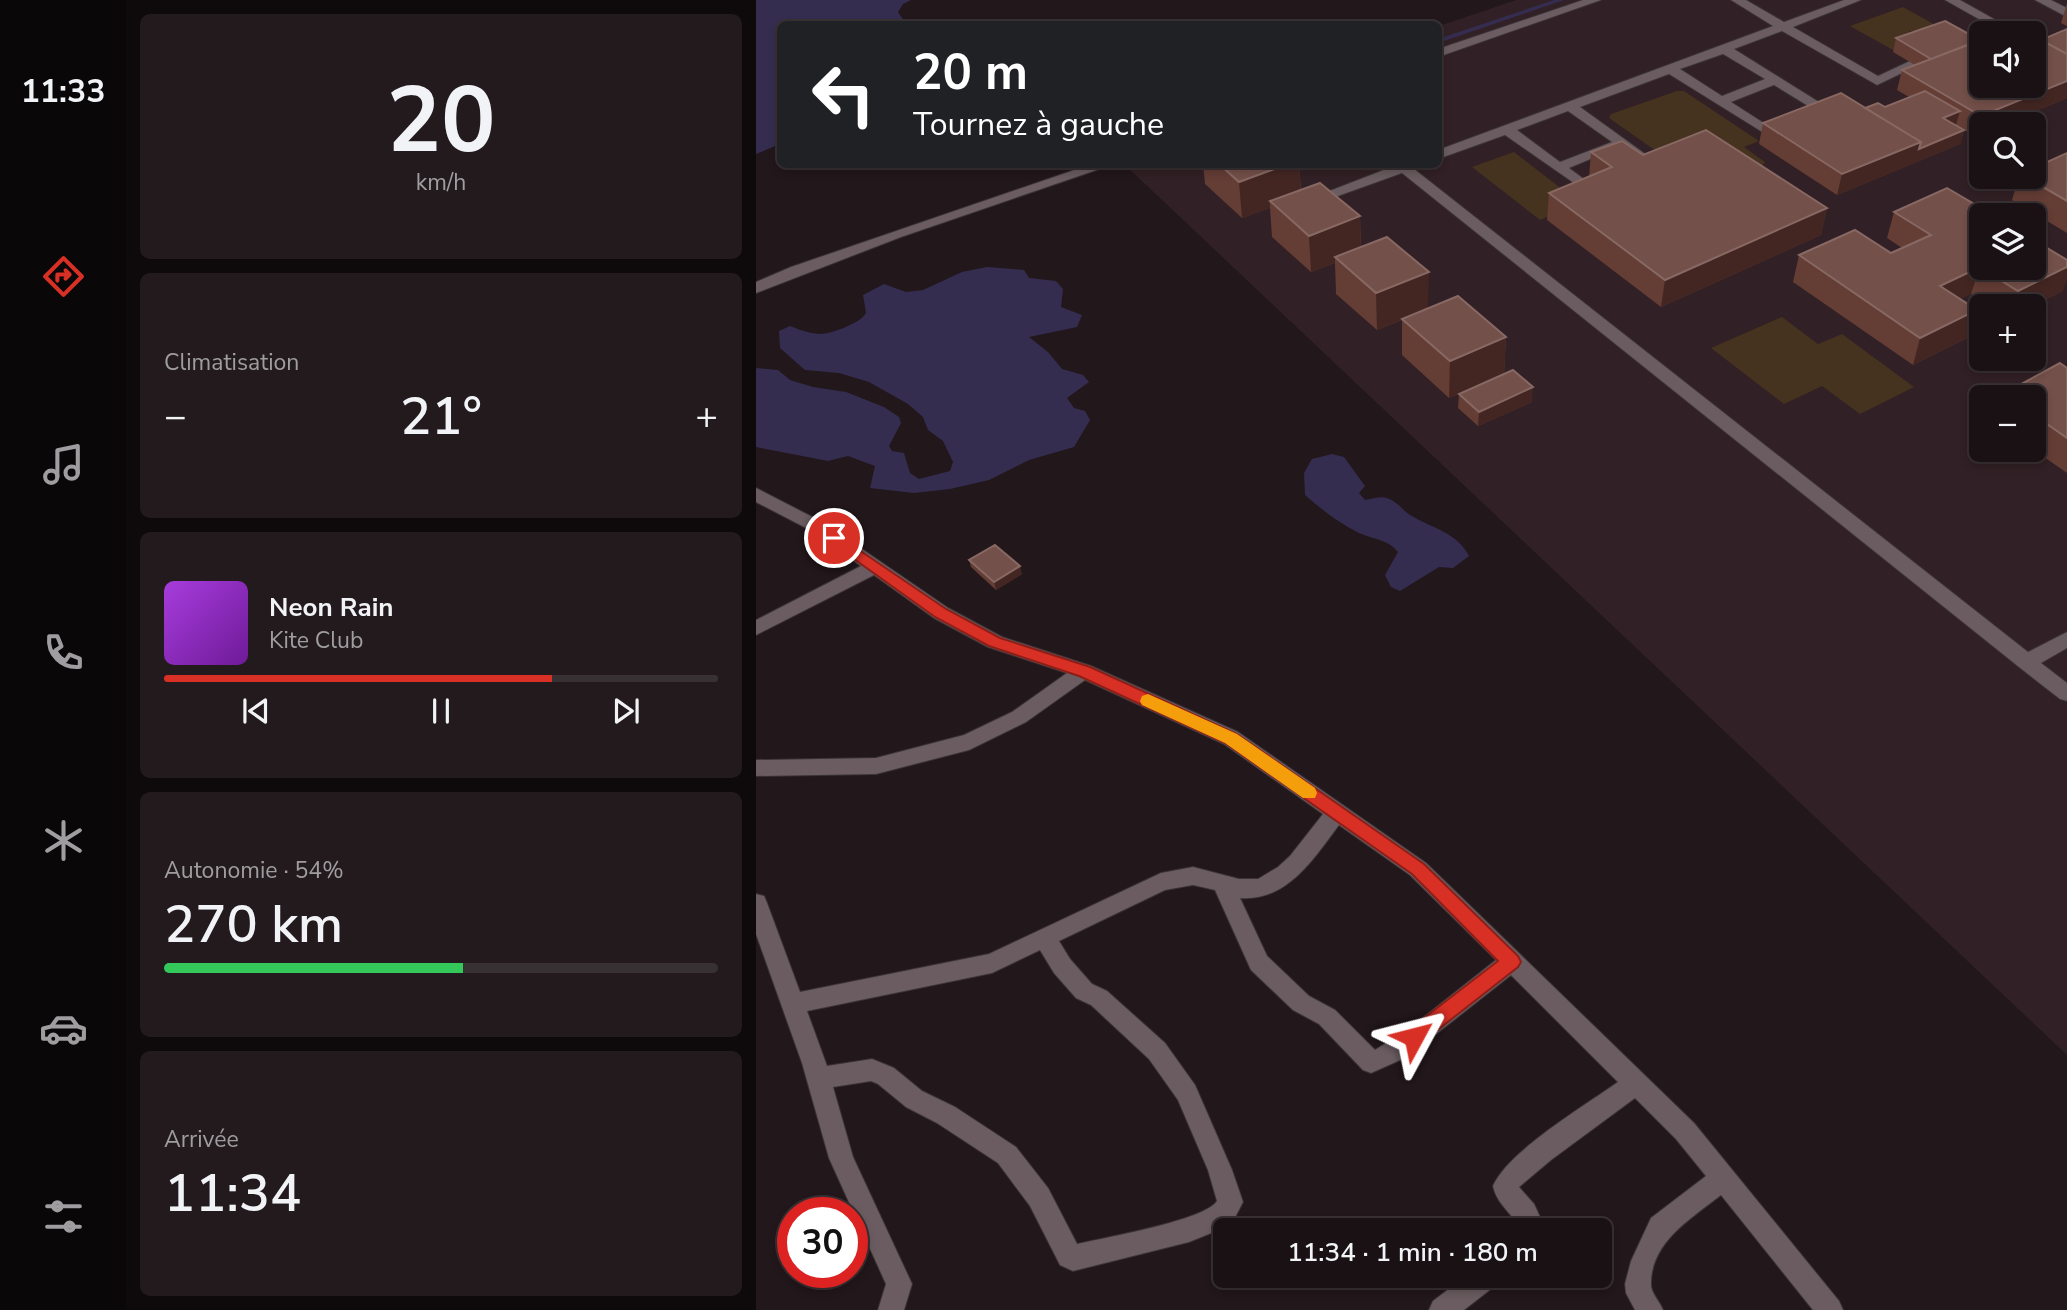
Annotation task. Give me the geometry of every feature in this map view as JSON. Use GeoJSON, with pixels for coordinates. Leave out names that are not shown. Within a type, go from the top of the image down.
{"type":"FeatureCollection","features":[{"type":"Feature","properties":{"kind":"street"},"geometry":{"type":"LineString","coordinates":[[1442,52],[1595,0]]}},
{"type":"Feature","properties":{"kind":"street"},"geometry":{"type":"LineString","coordinates":[[1737,0],[1877,81],[1915,64]]}},
{"type":"Feature","properties":{"kind":"street"},"geometry":{"type":"LineString","coordinates":[[1442,154],[1855,0]]}},
{"type":"Feature","properties":{"kind":"street"},"geometry":{"type":"LineString","coordinates":[[1951,0],[1992,21]]}},
{"type":"Feature","properties":{"kind":"street"},"geometry":{"type":"LineString","coordinates":[[2041,0],[2067,13]]}},
{"type":"Feature","properties":{"kind":"street"},"geometry":{"type":"LineString","coordinates":[[1671,69],[1772,134],[1828,112],[1724,49]]}},
{"type":"Feature","properties":{"kind":"street"},"geometry":{"type":"LineString","coordinates":[[1721,101],[1775,80]]}},
{"type":"Feature","properties":{"kind":"street"},"geometry":{"type":"LineString","coordinates":[[1570,106],[1657,167]]}},
{"type":"Feature","properties":{"kind":"street"},"geometry":{"type":"LineString","coordinates":[[1507,130],[1594,193],[1607,188]]}},
{"type":"Feature","properties":{"kind":"street"},"geometry":{"type":"LineString","coordinates":[[1559,167],[1622,143]]}},
{"type":"Feature","properties":{"kind":"street"},"geometry":{"type":"LineString","coordinates":[[756,288],[796,270],[896,234],[1095,168]]}},
{"type":"Feature","properties":{"kind":"street"},"geometry":{"type":"LineString","coordinates":[[1290,209],[1400,168]]}},
{"type":"Feature","properties":{"kind":"street"},"geometry":{"type":"LineString","coordinates":[[1408,168],[2067,694]]}},
{"type":"Feature","properties":{"kind":"street"},"geometry":{"type":"LineString","coordinates":[[756,494],[818,527],[941,613],[995,642],[1084,671],[1231,738],[1418,869],[1685,1131],[1830,1310]]}},
{"type":"Feature","properties":{"kind":"street"},"geometry":{"type":"LineString","coordinates":[[756,628],[876,566]]}},
{"type":"Feature","properties":{"kind":"street"},"geometry":{"type":"LineString","coordinates":[[2026,662],[2067,639]]}},
{"type":"Feature","properties":{"kind":"street"},"geometry":{"type":"LineString","coordinates":[[756,768],[876,766],[969,742],[1019,717],[1084,671]]}},
{"type":"Feature","properties":{"kind":"street"},"geometry":{"type":"LineString","coordinates":[[791,1004],[992,964],[1161,882],[1191,876],[1244,889],[1262,888],[1277,881],[1303,856],[1336,812]]}},
{"type":"Feature","properties":{"kind":"street"},"geometry":{"type":"LineString","coordinates":[[1222,882],[1259,963],[1301,1003],[1327,1017],[1371,1062],[1381,1059],[1431,1026],[1511,962]]}},
{"type":"Feature","properties":{"kind":"street"},"geometry":{"type":"LineString","coordinates":[[756,903],[817,1078],[841,1158],[899,1284],[891,1310]]}},
{"type":"Feature","properties":{"kind":"street"},"geometry":{"type":"LineString","coordinates":[[817,1078],[872,1070],[886,1076],[914,1099],[946,1115],[1007,1155],[1039,1197],[1069,1256],[1073,1258],[1189,1230],[1222,1216],[1230,1202],[1220,1170],[1187,1093],[1157,1051],[1100,998],[1084,991],[1062,966],[1045,938]]}},
{"type":"Feature","properties":{"kind":"street"},"geometry":{"type":"LineString","coordinates":[[1528,1218],[1524,1210],[1509,1197],[1506,1181],[1524,1164],[1636,1083]]}},
{"type":"Feature","properties":{"kind":"street"},"geometry":{"type":"LineString","coordinates":[[1650,1310],[1639,1293],[1638,1284],[1644,1261],[1660,1227],[1723,1178]]}},
{"type":"Feature","properties":{"kind":"street"},"geometry":{"type":"LineString","coordinates":[[1442,1310],[1471,1288]]}},
{"type":"Feature","properties":{"kind":"shaded area"},"geometry":{"type":"Polygon","coordinates":[[[756,0],[911,0],[903,4],[898,12],[904,21],[777,21],[777,145],[756,154],[756,0]]]}},
{"type":"Feature","properties":{"kind":"shaded area"},"geometry":{"type":"Polygon","coordinates":[[[1516,0],[2067,0],[2067,1055],[1128,168],[1442,168],[1442,25],[1516,0]]]}},
{"type":"Feature","properties":{"kind":"shaded area"},"geometry":{"type":"Polygon","coordinates":[[[1903,7],[1946,31],[1911,31],[1902,36],[1907,45],[1893,50],[1850,26],[1903,7]]]}},
{"type":"Feature","properties":{"kind":"shaded area"},"geometry":{"type":"Polygon","coordinates":[[[1677,91],[1684,91],[1759,141],[1744,147],[1765,162],[1762,166],[1676,165],[1609,118],[1611,114],[1677,91]]]}},
{"type":"Feature","properties":{"kind":"shaded area"},"geometry":{"type":"Polygon","coordinates":[[[1514,152],[1580,203],[1540,220],[1472,167],[1514,152]]]}},
{"type":"Feature","properties":{"kind":"shaded area"},"geometry":{"type":"Polygon","coordinates":[[[987,267],[1024,270],[1029,278],[1056,281],[1063,289],[1061,307],[1082,315],[1077,327],[1029,337],[1048,352],[1062,369],[1083,375],[1089,382],[1067,398],[1074,408],[1085,411],[1090,420],[1074,447],[1029,460],[989,480],[950,489],[914,493],[870,488],[875,466],[848,456],[828,461],[756,447],[756,368],[778,370],[790,380],[846,392],[884,407],[899,417],[901,423],[889,446],[892,451],[904,453],[910,473],[919,479],[950,471],[953,462],[943,441],[928,430],[923,417],[908,404],[869,382],[839,373],[805,370],[780,348],[779,331],[790,326],[813,333],[832,332],[862,317],[866,313],[863,295],[884,284],[906,292],[923,290],[962,272],[987,267]]]}},
{"type":"Feature","properties":{"kind":"shaded area"},"geometry":{"type":"Polygon","coordinates":[[[1782,317],[1818,344],[1842,334],[1914,387],[1860,414],[1822,386],[1784,404],[1711,348],[1782,317]]]}},
{"type":"Feature","properties":{"kind":"shaded area"},"geometry":{"type":"Polygon","coordinates":[[[1332,454],[1344,457],[1365,486],[1359,493],[1365,500],[1382,497],[1391,500],[1410,515],[1458,541],[1469,556],[1453,568],[1439,567],[1400,591],[1391,587],[1385,575],[1398,552],[1385,542],[1345,525],[1305,495],[1304,473],[1312,459],[1332,454]]]}},
{"type":"Feature","properties":{"kind":"building"},"geometry":{"type":"Polygon","coordinates":[[[1945,21],[1969,34],[1969,44],[1931,59],[1896,38],[1945,21]]]}},
{"type":"Feature","properties":{"kind":"building"},"geometry":{"type":"Polygon","coordinates":[[[2067,29],[2067,54],[2046,43],[2046,38],[2067,29]]]}},
{"type":"Feature","properties":{"kind":"building"},"geometry":{"type":"Polygon","coordinates":[[[2046,43],[2067,54],[2067,81],[2046,90],[2046,43]]]}},
{"type":"Feature","properties":{"kind":"building"},"geometry":{"type":"Polygon","coordinates":[[[1969,45],[1969,98],[2025,98],[1991,112],[1974,112],[1902,70],[1969,45]]]}},
{"type":"Feature","properties":{"kind":"building"},"geometry":{"type":"Polygon","coordinates":[[[1925,91],[1960,111],[1943,118],[1964,130],[1919,149],[1921,142],[1865,108],[1878,103],[1885,107],[1925,91]]]}},
{"type":"Feature","properties":{"kind":"building"},"geometry":{"type":"Polygon","coordinates":[[[1841,93],[1921,142],[1842,174],[1763,123],[1841,93]]]}},
{"type":"Feature","properties":{"kind":"building"},"geometry":{"type":"Polygon","coordinates":[[[1706,130],[1827,208],[1665,280],[1549,193],[1612,167],[1591,152],[1622,141],[1643,155],[1706,130]]]}},
{"type":"Feature","properties":{"kind":"building"},"geometry":{"type":"Polygon","coordinates":[[[2067,153],[2067,201],[2046,189],[2046,163],[2067,153]]]}},
{"type":"Feature","properties":{"kind":"building"},"geometry":{"type":"Polygon","coordinates":[[[1223,168],[1277,168],[1239,182],[1223,168]]]}},
{"type":"Feature","properties":{"kind":"building"},"geometry":{"type":"Polygon","coordinates":[[[1320,183],[1360,216],[1309,236],[1270,201],[1320,183]]]}},
{"type":"Feature","properties":{"kind":"building"},"geometry":{"type":"Polygon","coordinates":[[[1947,188],[1973,203],[1969,203],[1969,273],[1940,286],[1969,305],[1969,314],[1920,338],[1799,255],[1855,230],[1891,253],[1931,235],[1894,212],[1947,188]]]}},
{"type":"Feature","properties":{"kind":"building"},"geometry":{"type":"Polygon","coordinates":[[[1387,237],[1429,272],[1376,293],[1335,257],[1387,237]]]}},
{"type":"Feature","properties":{"kind":"building"},"geometry":{"type":"Polygon","coordinates":[[[2046,247],[2067,260],[2067,267],[2046,277],[2046,247]]]}},
{"type":"Feature","properties":{"kind":"building"},"geometry":{"type":"Polygon","coordinates":[[[2000,280],[2040,280],[2018,291],[2000,280]]]}},
{"type":"Feature","properties":{"kind":"building"},"geometry":{"type":"Polygon","coordinates":[[[1458,296],[1506,337],[1450,361],[1402,319],[1458,296]]]}},
{"type":"Feature","properties":{"kind":"building"},"geometry":{"type":"Polygon","coordinates":[[[2060,363],[2067,368],[2067,438],[2046,423],[2046,385],[2020,385],[2060,363]]]}},
{"type":"Feature","properties":{"kind":"building"},"geometry":{"type":"Polygon","coordinates":[[[1513,370],[1533,387],[1479,412],[1459,394],[1513,370]]]}},
{"type":"Feature","properties":{"kind":"building"},"geometry":{"type":"Polygon","coordinates":[[[995,545],[1020,566],[994,582],[969,560],[995,545]]]}},
{"type":"Feature","properties":{"kind":"waterway"},"geometry":{"type":"LineString","coordinates":[[1442,40],[1561,0]]}},
{"type":"Feature","properties":{"kind":"slow traffic"},"geometry":{"type":"LineString","coordinates":[[1148,701],[1231,738],[1309,793]]}},
{"type":"Feature","properties":{"kind":"route"},"geometry":{"type":"LineString","coordinates":[[834,538],[941,613],[995,642],[1084,671],[1231,738],[1418,869],[1511,962],[1414,1037]]}}]}
